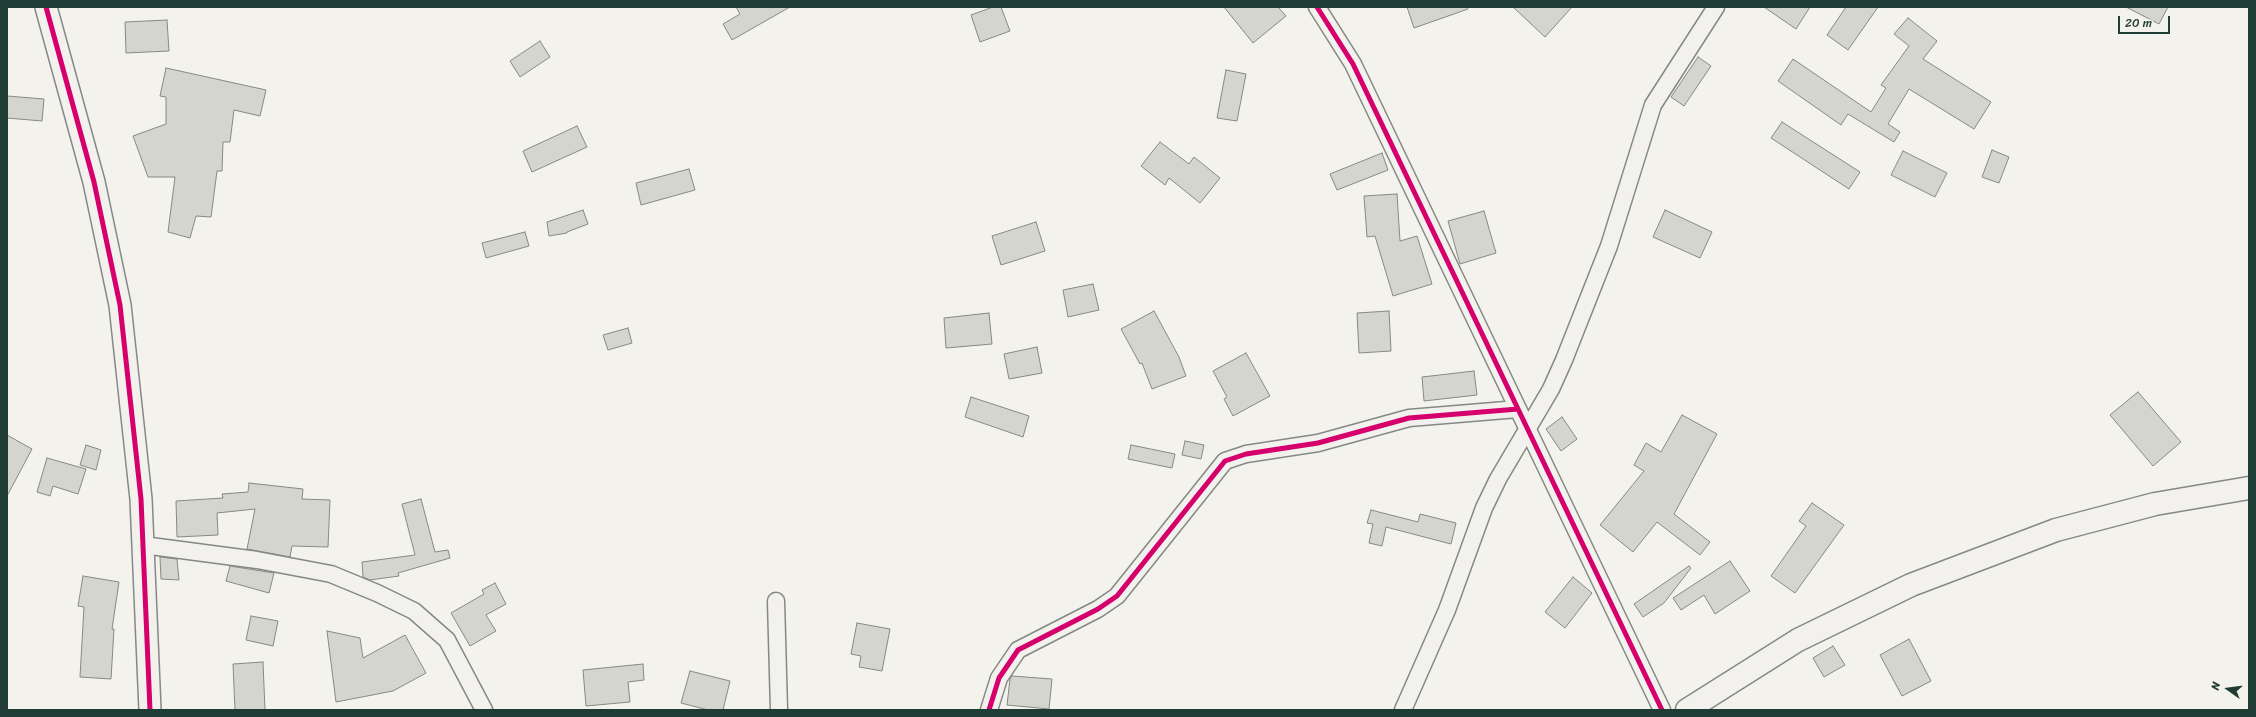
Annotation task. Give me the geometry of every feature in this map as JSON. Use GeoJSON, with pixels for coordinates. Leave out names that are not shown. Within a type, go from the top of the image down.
{"type":"FeatureCollection","features":[{"type":"Feature","properties":{"kind":"main road"},"geometry":{"type":"LineString","coordinates":[[1687,710],[1798,640],[1911,585],[2056,530],[2155,504],[2249,488]]}},
{"type":"Feature","properties":{"kind":"street"},"geometry":{"type":"LineString","coordinates":[[46,7],[94,182],[120,305],[141,499],[150,710]]}},
{"type":"Feature","properties":{"kind":"street"},"geometry":{"type":"LineString","coordinates":[[1317,7],[1353,64],[1662,710]]}},
{"type":"Feature","properties":{"kind":"street"},"geometry":{"type":"LineString","coordinates":[[1403,710],[1447,610],[1484,508],[1527,428],[1551,388],[1567,353],[1609,246],[1653,105],[1716,7]]}},
{"type":"Feature","properties":{"kind":"street"},"geometry":{"type":"LineString","coordinates":[[989,710],[999,678],[1018,650],[1098,609],[1117,596],[1225,461],[1246,454],[1318,443],[1409,418],[1518,409]]}},
{"type":"Feature","properties":{"kind":"street"},"geometry":{"type":"LineString","coordinates":[[143,545],[257,560],[331,574],[377,593],[414,611],[447,640],[484,710]]}},
{"type":"Feature","properties":{"kind":"street"},"geometry":{"type":"LineString","coordinates":[[776,601],[779,710]]}},
{"type":"Feature","properties":{"kind":"building"},"geometry":{"type":"Polygon","coordinates":[[[736,7],[790,7],[732,40],[723,24],[740,14],[736,7]]]}},
{"type":"Feature","properties":{"kind":"building"},"geometry":{"type":"Polygon","coordinates":[[[993,7],[1001,7],[1010,31],[980,42],[971,15],[993,7]]]}},
{"type":"Feature","properties":{"kind":"building"},"geometry":{"type":"Polygon","coordinates":[[[1224,7],[1278,7],[1286,16],[1253,43],[1224,7]]]}},
{"type":"Feature","properties":{"kind":"building"},"geometry":{"type":"Polygon","coordinates":[[[1407,7],[1467,7],[1468,9],[1414,28],[1407,7]]]}},
{"type":"Feature","properties":{"kind":"building"},"geometry":{"type":"Polygon","coordinates":[[[1513,7],[1572,7],[1545,37],[1513,7]]]}},
{"type":"Feature","properties":{"kind":"building"},"geometry":{"type":"Polygon","coordinates":[[[1764,7],[1810,7],[1796,29],[1764,7]]]}},
{"type":"Feature","properties":{"kind":"building"},"geometry":{"type":"Polygon","coordinates":[[[1846,7],[1878,7],[1848,50],[1827,35],[1846,7]]]}},
{"type":"Feature","properties":{"kind":"building"},"geometry":{"type":"Polygon","coordinates":[[[2126,7],[2168,7],[2159,24],[2126,7]]]}},
{"type":"Feature","properties":{"kind":"building"},"geometry":{"type":"Polygon","coordinates":[[[1908,18],[1937,41],[1923,59],[1991,102],[1974,129],[1909,89],[1888,124],[1900,132],[1894,142],[1848,114],[1841,125],[1778,81],[1793,59],[1871,112],[1886,88],[1881,85],[1909,46],[1894,34],[1908,18]]]}},
{"type":"Feature","properties":{"kind":"building"},"geometry":{"type":"Polygon","coordinates":[[[167,20],[169,51],[126,53],[125,22],[167,20]]]}},
{"type":"Feature","properties":{"kind":"building"},"geometry":{"type":"Polygon","coordinates":[[[540,41],[550,57],[520,77],[510,61],[540,41]]]}},
{"type":"Feature","properties":{"kind":"building"},"geometry":{"type":"Polygon","coordinates":[[[1698,57],[1711,66],[1684,106],[1671,97],[1698,57]]]}},
{"type":"Feature","properties":{"kind":"building"},"geometry":{"type":"Polygon","coordinates":[[[166,68],[266,90],[260,116],[234,110],[230,142],[223,142],[222,171],[217,171],[211,217],[196,216],[190,238],[168,232],[175,177],[148,177],[133,136],[166,124],[166,97],[160,96],[166,68]]]}},
{"type":"Feature","properties":{"kind":"building"},"geometry":{"type":"Polygon","coordinates":[[[1226,70],[1246,74],[1237,121],[1217,118],[1226,70]]]}},
{"type":"Feature","properties":{"kind":"building"},"geometry":{"type":"Polygon","coordinates":[[[7,96],[44,99],[42,121],[7,118],[7,96]]]}},
{"type":"Feature","properties":{"kind":"building"},"geometry":{"type":"Polygon","coordinates":[[[1782,122],[1860,172],[1849,189],[1771,138],[1782,122]]]}},
{"type":"Feature","properties":{"kind":"building"},"geometry":{"type":"Polygon","coordinates":[[[577,126],[587,147],[532,172],[523,151],[577,126]]]}},
{"type":"Feature","properties":{"kind":"building"},"geometry":{"type":"Polygon","coordinates":[[[1160,142],[1189,164],[1194,157],[1220,178],[1200,203],[1169,178],[1165,185],[1141,166],[1160,142]]]}},
{"type":"Feature","properties":{"kind":"building"},"geometry":{"type":"Polygon","coordinates":[[[1992,150],[2009,157],[1999,183],[1982,177],[1992,150]]]}},
{"type":"Feature","properties":{"kind":"building"},"geometry":{"type":"Polygon","coordinates":[[[1903,151],[1947,173],[1935,197],[1891,175],[1903,151]]]}},
{"type":"Feature","properties":{"kind":"building"},"geometry":{"type":"Polygon","coordinates":[[[1382,153],[1388,170],[1337,190],[1330,174],[1382,153]]]}},
{"type":"Feature","properties":{"kind":"building"},"geometry":{"type":"Polygon","coordinates":[[[689,169],[695,190],[641,205],[636,183],[689,169]]]}},
{"type":"Feature","properties":{"kind":"building"},"geometry":{"type":"Polygon","coordinates":[[[1397,194],[1400,241],[1417,236],[1432,284],[1393,296],[1375,236],[1367,237],[1364,196],[1397,194]]]}},
{"type":"Feature","properties":{"kind":"building"},"geometry":{"type":"Polygon","coordinates":[[[583,210],[588,224],[567,233],[549,236],[547,222],[583,210]]]}},
{"type":"Feature","properties":{"kind":"building"},"geometry":{"type":"Polygon","coordinates":[[[1665,210],[1712,232],[1700,258],[1653,237],[1665,210]]]}},
{"type":"Feature","properties":{"kind":"building"},"geometry":{"type":"Polygon","coordinates":[[[1484,211],[1496,253],[1460,264],[1448,221],[1484,211]]]}},
{"type":"Feature","properties":{"kind":"building"},"geometry":{"type":"Polygon","coordinates":[[[1036,222],[1045,251],[1001,265],[992,236],[1036,222]]]}},
{"type":"Feature","properties":{"kind":"building"},"geometry":{"type":"Polygon","coordinates":[[[525,232],[529,246],[486,258],[482,243],[525,232]]]}},
{"type":"Feature","properties":{"kind":"building"},"geometry":{"type":"Polygon","coordinates":[[[1093,284],[1099,310],[1068,317],[1063,290],[1093,284]]]}},
{"type":"Feature","properties":{"kind":"building"},"geometry":{"type":"Polygon","coordinates":[[[1154,311],[1179,357],[1186,376],[1152,389],[1142,363],[1140,364],[1121,329],[1154,311]]]}},
{"type":"Feature","properties":{"kind":"building"},"geometry":{"type":"Polygon","coordinates":[[[1389,311],[1391,351],[1359,353],[1357,313],[1389,311]]]}},
{"type":"Feature","properties":{"kind":"building"},"geometry":{"type":"Polygon","coordinates":[[[989,313],[992,344],[946,348],[944,318],[989,313]]]}},
{"type":"Feature","properties":{"kind":"building"},"geometry":{"type":"Polygon","coordinates":[[[628,328],[632,343],[608,350],[603,335],[628,328]]]}},
{"type":"Feature","properties":{"kind":"building"},"geometry":{"type":"Polygon","coordinates":[[[1037,347],[1042,373],[1009,379],[1004,354],[1037,347]]]}},
{"type":"Feature","properties":{"kind":"building"},"geometry":{"type":"Polygon","coordinates":[[[1246,353],[1270,396],[1233,416],[1224,399],[1227,397],[1213,371],[1246,353]]]}},
{"type":"Feature","properties":{"kind":"building"},"geometry":{"type":"Polygon","coordinates":[[[1474,371],[1477,395],[1424,401],[1422,377],[1474,371]]]}},
{"type":"Feature","properties":{"kind":"building"},"geometry":{"type":"Polygon","coordinates":[[[2138,392],[2181,442],[2153,466],[2110,415],[2138,392]]]}},
{"type":"Feature","properties":{"kind":"building"},"geometry":{"type":"Polygon","coordinates":[[[971,397],[1029,416],[1023,437],[965,417],[971,397]]]}},
{"type":"Feature","properties":{"kind":"building"},"geometry":{"type":"Polygon","coordinates":[[[1682,415],[1717,434],[1674,514],[1710,542],[1700,555],[1657,522],[1633,552],[1600,525],[1644,471],[1634,465],[1646,443],[1661,452],[1682,415]]]}},
{"type":"Feature","properties":{"kind":"building"},"geometry":{"type":"Polygon","coordinates":[[[1562,417],[1577,439],[1561,451],[1546,429],[1562,417]]]}},
{"type":"Feature","properties":{"kind":"building"},"geometry":{"type":"Polygon","coordinates":[[[7,435],[32,449],[7,496],[7,435]]]}},
{"type":"Feature","properties":{"kind":"building"},"geometry":{"type":"Polygon","coordinates":[[[1185,441],[1204,445],[1201,459],[1182,455],[1185,441]]]}},
{"type":"Feature","properties":{"kind":"building"},"geometry":{"type":"Polygon","coordinates":[[[86,445],[101,450],[96,470],[80,465],[86,445]]]}},
{"type":"Feature","properties":{"kind":"building"},"geometry":{"type":"Polygon","coordinates":[[[1131,445],[1175,454],[1172,468],[1128,459],[1131,445]]]}},
{"type":"Feature","properties":{"kind":"building"},"geometry":{"type":"Polygon","coordinates":[[[47,458],[86,469],[78,494],[53,486],[50,496],[37,492],[47,458]]]}},
{"type":"Feature","properties":{"kind":"building"},"geometry":{"type":"Polygon","coordinates":[[[249,483],[303,489],[302,499],[330,500],[328,547],[292,546],[290,557],[247,549],[255,509],[217,513],[218,535],[177,537],[176,501],[223,498],[222,494],[248,492],[249,483]]]}},
{"type":"Feature","properties":{"kind":"building"},"geometry":{"type":"Polygon","coordinates":[[[421,499],[435,552],[448,550],[450,558],[398,573],[399,576],[370,580],[363,577],[362,562],[415,555],[402,504],[421,499]]]}},
{"type":"Feature","properties":{"kind":"building"},"geometry":{"type":"Polygon","coordinates":[[[1812,503],[1844,525],[1795,593],[1771,576],[1806,526],[1799,521],[1812,503]]]}},
{"type":"Feature","properties":{"kind":"building"},"geometry":{"type":"Polygon","coordinates":[[[1371,510],[1418,522],[1420,514],[1456,523],[1451,544],[1386,527],[1382,546],[1369,543],[1373,524],[1367,523],[1371,510]]]}},
{"type":"Feature","properties":{"kind":"building"},"geometry":{"type":"Polygon","coordinates":[[[160,557],[177,559],[179,580],[161,579],[160,557]]]}},
{"type":"Feature","properties":{"kind":"building"},"geometry":{"type":"Polygon","coordinates":[[[1730,561],[1750,591],[1715,614],[1704,595],[1681,610],[1673,598],[1730,561]]]}},
{"type":"Feature","properties":{"kind":"building"},"geometry":{"type":"Polygon","coordinates":[[[230,566],[274,573],[269,593],[226,581],[230,566]]]}},
{"type":"Feature","properties":{"kind":"building"},"geometry":{"type":"Polygon","coordinates":[[[1689,566],[1691,568],[1664,603],[1643,617],[1634,604],[1689,566]]]}},
{"type":"Feature","properties":{"kind":"building"},"geometry":{"type":"Polygon","coordinates":[[[83,576],[119,582],[112,629],[114,629],[111,679],[80,677],[84,607],[78,606],[83,576]]]}},
{"type":"Feature","properties":{"kind":"building"},"geometry":{"type":"Polygon","coordinates":[[[1573,577],[1592,593],[1565,628],[1545,612],[1573,577]]]}},
{"type":"Feature","properties":{"kind":"building"},"geometry":{"type":"Polygon","coordinates":[[[495,583],[506,604],[486,615],[496,631],[470,646],[451,613],[484,594],[482,590],[495,583]]]}},
{"type":"Feature","properties":{"kind":"building"},"geometry":{"type":"Polygon","coordinates":[[[251,616],[278,621],[273,646],[246,640],[251,616]]]}},
{"type":"Feature","properties":{"kind":"building"},"geometry":{"type":"Polygon","coordinates":[[[857,623],[890,629],[882,671],[859,667],[861,656],[851,654],[857,623]]]}},
{"type":"Feature","properties":{"kind":"building"},"geometry":{"type":"Polygon","coordinates":[[[327,631],[360,638],[363,658],[405,635],[426,673],[393,691],[336,702],[327,631]]]}},
{"type":"Feature","properties":{"kind":"building"},"geometry":{"type":"Polygon","coordinates":[[[1909,639],[1931,681],[1902,696],[1880,655],[1909,639]]]}},
{"type":"Feature","properties":{"kind":"building"},"geometry":{"type":"Polygon","coordinates":[[[1833,646],[1845,665],[1824,677],[1813,658],[1833,646]]]}},
{"type":"Feature","properties":{"kind":"building"},"geometry":{"type":"Polygon","coordinates":[[[263,662],[265,710],[235,710],[233,664],[263,662]]]}},
{"type":"Feature","properties":{"kind":"building"},"geometry":{"type":"Polygon","coordinates":[[[643,664],[644,680],[628,682],[630,702],[586,706],[583,670],[643,664]]]}},
{"type":"Feature","properties":{"kind":"building"},"geometry":{"type":"Polygon","coordinates":[[[690,671],[730,681],[723,710],[708,710],[681,703],[690,671]]]}},
{"type":"Feature","properties":{"kind":"building"},"geometry":{"type":"Polygon","coordinates":[[[1012,676],[1052,679],[1049,709],[1007,705],[1010,679],[1012,676]]]}},
{"type":"Feature","properties":{"kind":"cycle path"},"geometry":{"type":"LineString","coordinates":[[46,7],[94,182],[120,305],[141,499],[150,710]]}},
{"type":"Feature","properties":{"kind":"cycle path"},"geometry":{"type":"LineString","coordinates":[[1317,7],[1353,64],[1662,710]]}},
{"type":"Feature","properties":{"kind":"cycle path"},"geometry":{"type":"LineString","coordinates":[[989,710],[999,678],[1018,650],[1098,609],[1117,596],[1225,461],[1246,454],[1318,443],[1409,418],[1518,409]]}}]}
